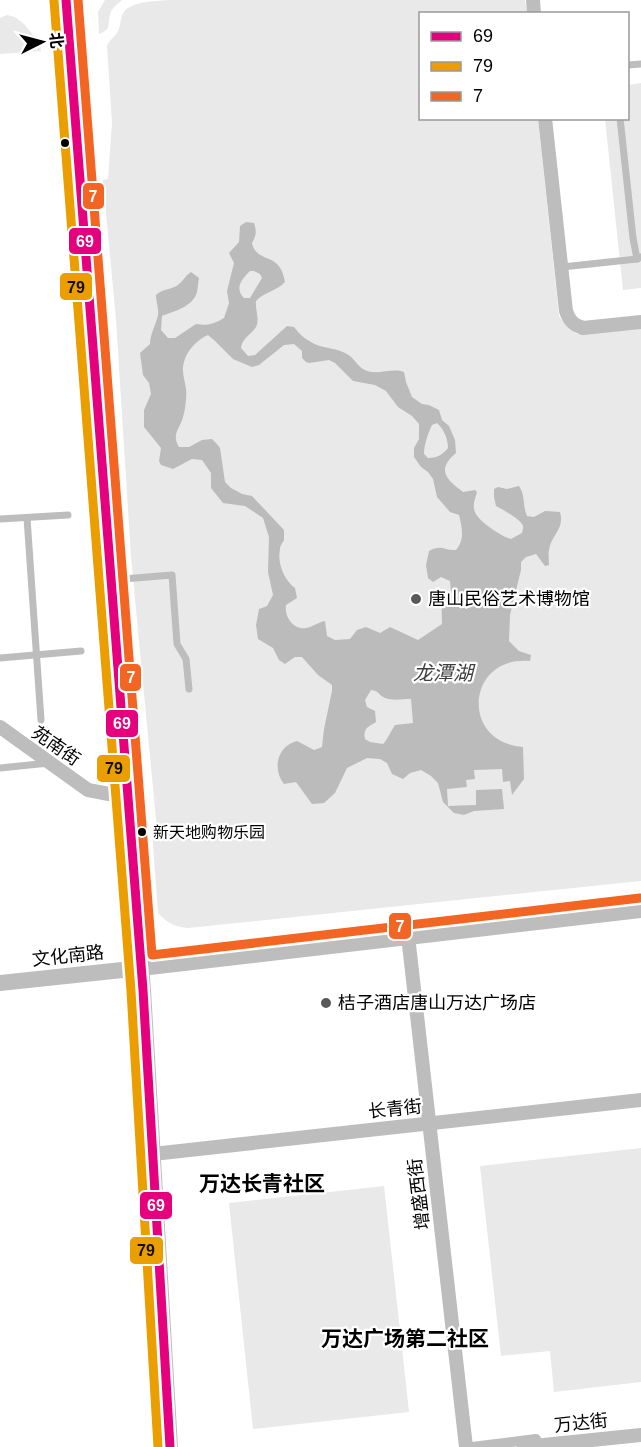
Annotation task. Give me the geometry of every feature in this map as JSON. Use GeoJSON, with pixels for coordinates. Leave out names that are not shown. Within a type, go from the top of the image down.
{"type":"FeatureCollection","features":[{"type":"Feature","properties":{"kind":"street"},"geometry":{"type":"LineString","coordinates":[[66,0],[141,968],[170,1447]]}},
{"type":"Feature","properties":{"kind":"street"},"geometry":{"type":"LineString","coordinates":[[545,120],[568,319],[576,326],[583,328],[641,322]]}},
{"type":"Feature","properties":{"kind":"street","name":"苑南街"},"geometry":{"type":"LineString","coordinates":[[0,728],[88,790],[109,794],[128,793]]}},
{"type":"Feature","properties":{"kind":"street","name":"文化南路"},"geometry":{"type":"LineString","coordinates":[[0,983],[641,910]]}},
{"type":"Feature","properties":{"kind":"street","name":"增盛西街"},"geometry":{"type":"LineString","coordinates":[[408,936],[429,1124],[471,1447]]}},
{"type":"Feature","properties":{"kind":"street","name":"长青街"},"geometry":{"type":"LineString","coordinates":[[153,1154],[641,1101]]}},
{"type":"Feature","properties":{"kind":"street"},"geometry":{"type":"LineString","coordinates":[[429,1124],[424,1136],[459,1447]]}},
{"type":"Feature","properties":{"kind":"street"},"geometry":{"type":"LineString","coordinates":[[471,1447],[641,1429]]}},
{"type":"Feature","properties":{"kind":"street","name":"万达街"},"geometry":{"type":"LineString","coordinates":[[524,1447],[641,1435]]}},
{"type":"Feature","properties":{"kind":"street"},"geometry":{"type":"LineString","coordinates":[[584,1447],[641,1441]]}},
{"type":"Feature","properties":{"kind":"lane"},"geometry":{"type":"LineString","coordinates":[[562,267],[639,258],[633,238],[620,120]]}},
{"type":"Feature","properties":{"kind":"lane"},"geometry":{"type":"LineString","coordinates":[[633,238],[641,242]]}},
{"type":"Feature","properties":{"kind":"lane"},"geometry":{"type":"LineString","coordinates":[[0,519],[68,515]]}},
{"type":"Feature","properties":{"kind":"lane"},"geometry":{"type":"LineString","coordinates":[[27,518],[42,720]]}},
{"type":"Feature","properties":{"kind":"lane"},"geometry":{"type":"LineString","coordinates":[[111,579],[172,575],[177,644],[186,659],[189,689]]}},
{"type":"Feature","properties":{"kind":"lane"},"geometry":{"type":"LineString","coordinates":[[0,658],[81,651]]}},
{"type":"Feature","properties":{"kind":"lane"},"geometry":{"type":"LineString","coordinates":[[0,768],[49,763]]}},
{"type":"Feature","properties":{"kind":"shaded area"},"geometry":{"type":"Polygon","coordinates":[[[105,0],[122,0],[112,10],[107,29],[99,34],[98,12],[105,0]]]}},
{"type":"Feature","properties":{"kind":"shaded area"},"geometry":{"type":"Polygon","coordinates":[[[170,0],[525,0],[527,12],[419,12],[419,120],[538,120],[559,316],[577,334],[641,327],[641,881],[188,928],[172,924],[158,913],[152,831],[157,830],[131,557],[116,320],[103,180],[108,179],[112,123],[107,46],[118,31],[127,8],[145,2],[170,0]]]}},
{"type":"Feature","properties":{"kind":"shaded area"},"geometry":{"type":"Polygon","coordinates":[[[7,15],[15,17],[24,24],[39,42],[41,51],[0,54],[0,18],[7,15]]]}},
{"type":"Feature","properties":{"kind":"shaded area"},"geometry":{"type":"Polygon","coordinates":[[[641,83],[641,288],[623,290],[605,120],[629,120],[629,85],[641,83]]]}},
{"type":"Feature","properties":{"kind":"shaded area"},"geometry":{"type":"Polygon","coordinates":[[[641,1148],[641,1382],[554,1392],[550,1351],[501,1356],[480,1166],[641,1148]]]}},
{"type":"Feature","properties":{"kind":"shaded area"},"geometry":{"type":"Polygon","coordinates":[[[384,1186],[409,1412],[253,1429],[229,1203],[384,1186]]]}},
{"type":"Feature","properties":{"kind":"water","name":"龙潭湖"},"geometry":{"type":"Polygon","coordinates":[[[246,222],[254,223],[256,234],[252,243],[255,250],[274,261],[282,272],[285,282],[256,301],[257,324],[241,348],[248,356],[255,355],[287,326],[294,327],[312,343],[347,354],[365,370],[404,372],[412,397],[422,404],[439,410],[442,420],[449,426],[455,440],[456,453],[446,464],[446,474],[452,483],[463,492],[475,490],[477,492],[474,510],[485,524],[511,539],[522,533],[523,526],[520,521],[496,506],[494,489],[498,487],[507,489],[519,486],[527,516],[534,517],[545,511],[560,512],[561,523],[550,545],[549,565],[545,566],[536,554],[526,557],[521,562],[510,615],[509,641],[519,651],[531,655],[530,661],[509,663],[493,671],[483,684],[479,700],[480,716],[488,731],[502,742],[523,747],[524,779],[512,795],[510,781],[503,782],[502,769],[474,770],[475,779],[466,780],[467,787],[447,789],[448,806],[476,805],[476,790],[502,789],[504,809],[474,811],[464,815],[454,813],[443,802],[438,783],[431,776],[421,770],[410,773],[403,779],[392,774],[387,763],[380,759],[367,758],[347,768],[335,793],[324,803],[312,804],[296,782],[284,784],[280,778],[278,759],[290,744],[297,741],[314,750],[322,747],[332,685],[318,675],[302,657],[295,657],[285,664],[279,660],[273,648],[258,639],[256,625],[259,609],[267,606],[273,595],[268,572],[269,537],[263,518],[245,506],[223,503],[211,488],[211,473],[202,460],[192,459],[173,469],[161,465],[159,461],[161,448],[144,427],[144,410],[151,394],[149,383],[143,375],[140,353],[150,344],[157,319],[156,295],[177,286],[191,272],[199,278],[197,292],[192,301],[162,316],[161,330],[168,338],[175,338],[196,324],[211,324],[224,318],[229,303],[227,291],[234,263],[229,253],[239,242],[240,226],[246,222]],[[250,271],[239,287],[241,294],[244,298],[250,298],[262,278],[260,274],[250,271]],[[208,335],[190,349],[183,365],[186,399],[184,415],[176,439],[179,447],[189,447],[202,440],[212,439],[220,448],[225,482],[242,494],[252,496],[284,530],[284,540],[279,554],[282,571],[295,588],[297,598],[286,605],[286,614],[293,625],[306,628],[325,621],[327,636],[335,640],[350,639],[357,630],[366,627],[380,633],[390,627],[418,640],[442,624],[442,606],[451,592],[450,581],[441,577],[433,582],[428,578],[426,565],[429,551],[433,549],[456,550],[461,542],[462,529],[459,515],[450,512],[437,497],[433,479],[414,457],[414,448],[419,439],[419,424],[412,416],[398,407],[386,391],[375,385],[353,381],[329,360],[306,362],[302,358],[302,351],[294,344],[284,345],[259,365],[252,367],[233,359],[208,335]],[[437,423],[432,425],[424,450],[428,458],[439,456],[448,448],[442,428],[437,423]],[[371,690],[365,700],[367,707],[375,711],[376,722],[365,732],[365,739],[370,742],[383,744],[395,725],[413,723],[411,699],[388,699],[371,690]]]}},
{"type":"Feature","properties":{"kind":"transit line","name":"69"},"geometry":{"type":"LineString","coordinates":[[66,0],[143,990],[170,1447]]}},
{"type":"Feature","properties":{"kind":"transit line","name":"7"},"geometry":{"type":"LineString","coordinates":[[78,0],[152,955],[640,898]]}},
{"type":"Feature","properties":{"kind":"transit line","name":"79"},"geometry":{"type":"LineString","coordinates":[[54,1],[131,991],[158,1447]]}},
{"type":"Feature","properties":{"kind":"place","name":"唐山民俗艺术博物馆"},"geometry":{"type":"Point","coordinates":[416,599]}},
{"type":"Feature","properties":{"kind":"place","name":"新天地购物乐园"},"geometry":{"type":"Point","coordinates":[142,832]}},
{"type":"Feature","properties":{"kind":"place","name":"桔子酒店唐山万达广场店"},"geometry":{"type":"Point","coordinates":[326,1003]}},
{"type":"Feature","properties":{"kind":"district","name":"万达长青社区"},"geometry":{"type":"Point","coordinates":[262,1183]}},
{"type":"Feature","properties":{"kind":"district","name":"万达广场第二社区"},"geometry":{"type":"Point","coordinates":[405,1338]}}]}
